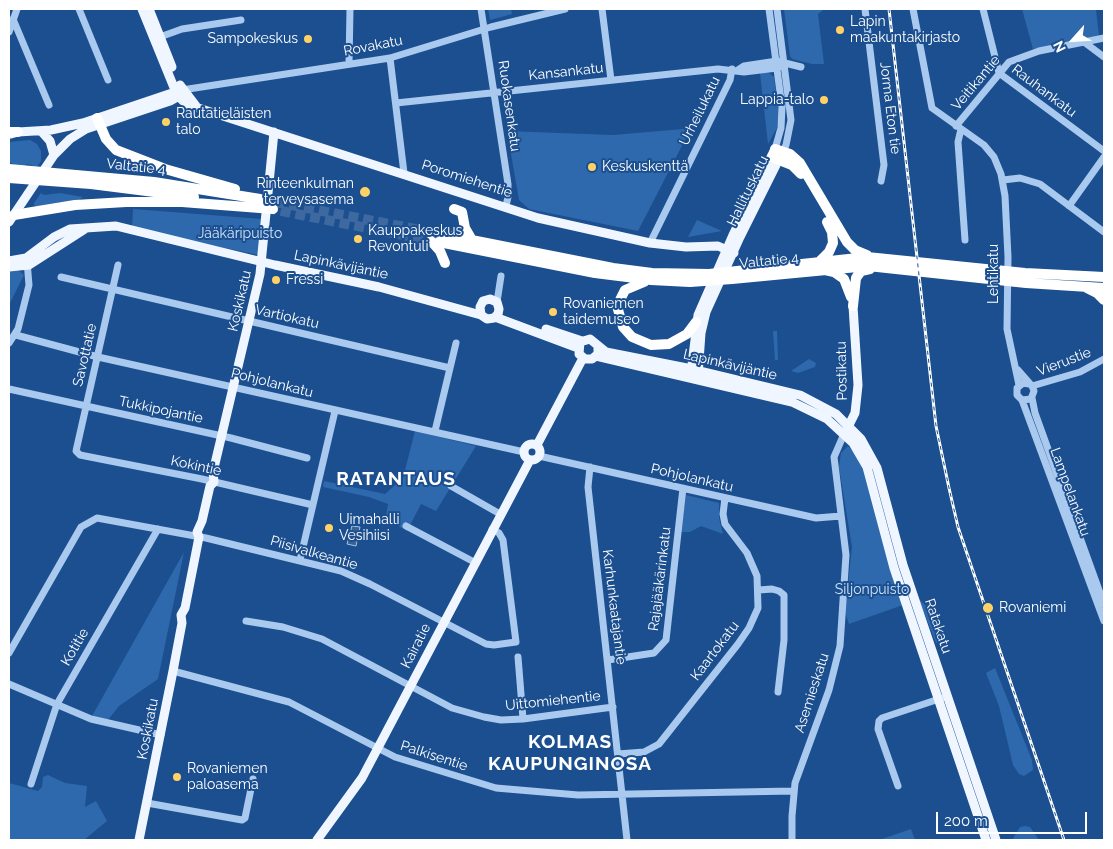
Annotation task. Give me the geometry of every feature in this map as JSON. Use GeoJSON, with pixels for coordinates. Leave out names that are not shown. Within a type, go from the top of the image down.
{"type":"FeatureCollection","features":[{"type":"Feature","properties":{"kind":"highway"},"geometry":{"type":"LineString","coordinates":[[98,121],[110,144],[127,155],[260,201]]}},
{"type":"Feature","properties":{"kind":"highway"},"geometry":{"type":"LineString","coordinates":[[777,154],[796,159],[804,168],[849,245],[878,262]]}},
{"type":"Feature","properties":{"kind":"highway"},"geometry":{"type":"LineString","coordinates":[[777,154],[800,172],[832,232],[831,249],[820,266],[844,279],[848,286],[853,306]]}},
{"type":"Feature","properties":{"kind":"highway","name":"Valtatie 4"},"geometry":{"type":"LineString","coordinates":[[9,169],[154,182],[260,201]]}},
{"type":"Feature","properties":{"kind":"highway","name":"Valtatie 4"},"geometry":{"type":"LineString","coordinates":[[9,178],[91,184],[260,201]]}},
{"type":"Feature","properties":{"kind":"highway"},"geometry":{"type":"LineString","coordinates":[[11,217],[75,205],[126,202],[182,202],[273,209]]}},
{"type":"Feature","properties":{"kind":"highway"},"geometry":{"type":"LineString","coordinates":[[464,247],[453,252],[445,264],[440,251],[439,238],[455,230],[458,226],[459,215],[454,208],[462,212],[465,228],[472,240]]}},
{"type":"Feature","properties":{"kind":"highway","name":"Valtatie 4"},"geometry":{"type":"LineString","coordinates":[[439,238],[464,247],[595,273],[651,280],[690,282],[732,279],[820,266]]}},
{"type":"Feature","properties":{"kind":"highway","name":"Valtatie 4"},"geometry":{"type":"LineString","coordinates":[[439,238],[472,240],[613,268],[670,274],[709,274],[878,262],[903,264],[941,263],[991,269],[1026,278],[1083,287],[1104,288]]}},
{"type":"Feature","properties":{"kind":"highway"},"geometry":{"type":"LineString","coordinates":[[853,306],[854,284],[858,274],[878,262]]}},
{"type":"Feature","properties":{"kind":"highway","name":"Valtatie 4"},"geometry":{"type":"LineString","coordinates":[[903,264],[933,273],[991,280],[1104,277]]}},
{"type":"Feature","properties":{"kind":"highway"},"geometry":{"type":"LineString","coordinates":[[651,280],[628,288],[619,300],[618,313],[627,332],[645,344],[663,346],[678,341],[687,334],[696,322]]}},
{"type":"Feature","properties":{"kind":"highway"},"geometry":{"type":"LineString","coordinates":[[1083,287],[1097,293],[1104,300]]}},
{"type":"Feature","properties":{"kind":"main road"},"geometry":{"type":"LineString","coordinates":[[142,9],[157,38]]}},
{"type":"Feature","properties":{"kind":"main road"},"geometry":{"type":"LineString","coordinates":[[149,9],[157,38]]}},
{"type":"Feature","properties":{"kind":"main road","name":"Poromiehentie"},"geometry":{"type":"LineString","coordinates":[[157,38],[179,92],[196,106],[538,218],[650,243],[686,247],[718,246],[729,256]]}},
{"type":"Feature","properties":{"kind":"main road"},"geometry":{"type":"LineString","coordinates":[[12,133],[67,127],[98,121],[179,92]]}},
{"type":"Feature","properties":{"kind":"main road"},"geometry":{"type":"LineString","coordinates":[[11,217],[52,158],[77,134],[98,121]]}},
{"type":"Feature","properties":{"kind":"main road"},"geometry":{"type":"LineString","coordinates":[[41,130],[50,141],[52,158]]}},
{"type":"Feature","properties":{"kind":"main road","name":"Koskikatu"},"geometry":{"type":"LineString","coordinates":[[139,840],[182,623],[186,616],[185,608],[199,537],[204,526],[202,521],[262,262],[274,132]]}},
{"type":"Feature","properties":{"kind":"main road","name":"Hallituskatu"},"geometry":{"type":"LineString","coordinates":[[695,375],[696,322],[707,303],[777,154]]}},
{"type":"Feature","properties":{"kind":"main road","name":"Lapinkävijäntie"},"geometry":{"type":"LineString","coordinates":[[9,267],[27,261],[92,226],[132,229],[262,262],[409,294],[417,299],[481,310],[488,319],[495,308]]}},
{"type":"Feature","properties":{"kind":"main road","name":"Lapinkävijäntie"},"geometry":{"type":"LineString","coordinates":[[9,261],[27,261]]}},
{"type":"Feature","properties":{"kind":"main road","name":"Hallituskatu"},"geometry":{"type":"LineString","coordinates":[[695,375],[707,303]]}},
{"type":"Feature","properties":{"kind":"main road","name":"Postikatu"},"geometry":{"type":"LineString","coordinates":[[844,434],[857,403],[858,386],[853,306]]}},
{"type":"Feature","properties":{"kind":"main road"},"geometry":{"type":"LineString","coordinates":[[481,310],[495,308],[580,344],[583,358],[537,445],[539,449],[534,458],[525,457],[524,452],[529,444],[537,445]]}},
{"type":"Feature","properties":{"kind":"main road","name":"Lapinkävijäntie"},"geometry":{"type":"LineString","coordinates":[[580,344],[592,340],[597,351],[695,375],[798,404],[827,419],[844,434]]}},
{"type":"Feature","properties":{"kind":"main road"},"geometry":{"type":"LineString","coordinates":[[583,358],[590,360],[597,351]]}},
{"type":"Feature","properties":{"kind":"main road","name":"Lapinkävijäntie"},"geometry":{"type":"LineString","coordinates":[[695,375],[805,397],[836,414],[849,425]]}},
{"type":"Feature","properties":{"kind":"main road","name":"Ratakatu"},"geometry":{"type":"LineString","coordinates":[[849,425],[861,439],[877,468],[900,556],[986,840]]}},
{"type":"Feature","properties":{"kind":"main road","name":"Ratakatu"},"geometry":{"type":"LineString","coordinates":[[844,434],[856,448],[866,467],[894,568],[996,840]]}},
{"type":"Feature","properties":{"kind":"main road","name":"Kairatie"},"geometry":{"type":"LineString","coordinates":[[320,839],[362,778],[500,514],[534,458]]}},
{"type":"Feature","properties":{"kind":"street"},"geometry":{"type":"LineString","coordinates":[[9,32],[16,9]]}},
{"type":"Feature","properties":{"kind":"street"},"geometry":{"type":"LineString","coordinates":[[79,9],[108,80]]}},
{"type":"Feature","properties":{"kind":"street"},"geometry":{"type":"LineString","coordinates":[[349,64],[350,9]]}},
{"type":"Feature","properties":{"kind":"street","name":"Ruokasenkatu"},"geometry":{"type":"LineString","coordinates":[[481,9],[508,184],[506,206]]}},
{"type":"Feature","properties":{"kind":"street","name":"Rovakatu"},"geometry":{"type":"LineString","coordinates":[[179,92],[390,58],[484,29],[566,9]]}},
{"type":"Feature","properties":{"kind":"street"},"geometry":{"type":"LineString","coordinates":[[602,9],[611,80]]}},
{"type":"Feature","properties":{"kind":"street","name":"Hallituskatu"},"geometry":{"type":"LineString","coordinates":[[769,9],[782,114],[777,154]]}},
{"type":"Feature","properties":{"kind":"street","name":"Hallituskatu"},"geometry":{"type":"LineString","coordinates":[[777,9],[791,120],[777,154]]}},
{"type":"Feature","properties":{"kind":"street","name":"Jorma Eton tie"},"geometry":{"type":"LineString","coordinates":[[865,9],[884,165],[881,181]]}},
{"type":"Feature","properties":{"kind":"street","name":"Lehtikatu"},"geometry":{"type":"LineString","coordinates":[[913,9],[931,105],[937,112],[989,150],[998,164],[1002,180],[1008,257],[1007,329],[1019,385]]}},
{"type":"Feature","properties":{"kind":"street","name":"Rauhankatu"},"geometry":{"type":"LineString","coordinates":[[983,9],[999,73],[1104,151]]}},
{"type":"Feature","properties":{"kind":"street"},"geometry":{"type":"LineString","coordinates":[[13,19],[49,105]]}},
{"type":"Feature","properties":{"kind":"street"},"geometry":{"type":"LineString","coordinates":[[157,38],[182,29],[241,20]]}},
{"type":"Feature","properties":{"kind":"street","name":"Veitikantie"},"geometry":{"type":"LineString","coordinates":[[964,240],[958,142],[959,128],[1009,62],[1038,51],[1104,38]]}},
{"type":"Feature","properties":{"kind":"street"},"geometry":{"type":"LineString","coordinates":[[1084,42],[1104,57]]}},
{"type":"Feature","properties":{"kind":"street"},"geometry":{"type":"LineString","coordinates":[[390,58],[404,173]]}},
{"type":"Feature","properties":{"kind":"street","name":"Kansankatu"},"geometry":{"type":"LineString","coordinates":[[396,103],[611,80],[735,70],[744,66],[785,64],[801,67]]}},
{"type":"Feature","properties":{"kind":"street","name":"Urheilukatu"},"geometry":{"type":"LineString","coordinates":[[650,243],[735,70]]}},
{"type":"Feature","properties":{"kind":"street"},"geometry":{"type":"LineString","coordinates":[[1069,206],[1104,158]]}},
{"type":"Feature","properties":{"kind":"street"},"geometry":{"type":"LineString","coordinates":[[1002,180],[1020,178],[1040,184],[1104,232]]}},
{"type":"Feature","properties":{"kind":"street"},"geometry":{"type":"LineString","coordinates":[[9,344],[16,335],[29,285],[27,261]]}},
{"type":"Feature","properties":{"kind":"street","name":"Savottatie"},"geometry":{"type":"LineString","coordinates":[[76,451],[118,265]]}},
{"type":"Feature","properties":{"kind":"street"},"geometry":{"type":"LineString","coordinates":[[495,308],[501,276]]}},
{"type":"Feature","properties":{"kind":"street","name":"Vartiokatu"},"geometry":{"type":"LineString","coordinates":[[61,277],[450,368]]}},
{"type":"Feature","properties":{"kind":"street","name":"Pohjolankatu"},"geometry":{"type":"LineString","coordinates":[[16,335],[98,357],[524,452]]}},
{"type":"Feature","properties":{"kind":"street"},"geometry":{"type":"LineString","coordinates":[[435,431],[456,343]]}},
{"type":"Feature","properties":{"kind":"street","name":"Vierustie"},"geometry":{"type":"LineString","coordinates":[[1019,385],[1030,385],[1080,372],[1104,358]]}},
{"type":"Feature","properties":{"kind":"street","name":"Vierustie"},"geometry":{"type":"LineString","coordinates":[[1022,400],[1033,396],[1043,389],[1082,375],[1104,364]]}},
{"type":"Feature","properties":{"kind":"street","name":"Lehtikatu"},"geometry":{"type":"LineString","coordinates":[[1016,367],[1030,385]]}},
{"type":"Feature","properties":{"kind":"street","name":"Lampelankatu"},"geometry":{"type":"LineString","coordinates":[[1019,385],[1017,393],[1022,400],[1104,621]]}},
{"type":"Feature","properties":{"kind":"street","name":"Lampelankatu"},"geometry":{"type":"LineString","coordinates":[[1030,385],[1035,413],[1104,604]]}},
{"type":"Feature","properties":{"kind":"street","name":"Tukkipojantie"},"geometry":{"type":"LineString","coordinates":[[9,389],[222,436],[307,458]]}},
{"type":"Feature","properties":{"kind":"street"},"geometry":{"type":"LineString","coordinates":[[300,560],[335,410]]}},
{"type":"Feature","properties":{"kind":"street","name":"Asemieskatu"},"geometry":{"type":"LineString","coordinates":[[792,840],[793,791],[837,660],[846,562],[834,457],[844,434]]}},
{"type":"Feature","properties":{"kind":"street","name":"Kokintie"},"geometry":{"type":"LineString","coordinates":[[76,451],[80,455],[313,505]]}},
{"type":"Feature","properties":{"kind":"street","name":"Pohjolankatu"},"geometry":{"type":"LineString","coordinates":[[534,458],[590,467],[816,518],[841,516]]}},
{"type":"Feature","properties":{"kind":"street","name":"Karhunkaatajantie"},"geometry":{"type":"LineString","coordinates":[[590,467],[588,487],[626,840]]}},
{"type":"Feature","properties":{"kind":"street"},"geometry":{"type":"LineString","coordinates":[[451,486],[500,514]]}},
{"type":"Feature","properties":{"kind":"street","name":"Rajajääkärinkatu"},"geometry":{"type":"LineString","coordinates":[[608,660],[654,653],[666,640],[683,488]]}},
{"type":"Feature","properties":{"kind":"street","name":"Kaartokatu"},"geometry":{"type":"LineString","coordinates":[[618,754],[644,752],[659,744],[749,628],[758,608],[757,576],[752,562],[724,524],[725,498]]}},
{"type":"Feature","properties":{"kind":"street","name":"Piisivalkeantie"},"geometry":{"type":"LineString","coordinates":[[9,653],[82,527],[92,519],[103,518],[199,537],[341,571],[490,645],[516,642],[503,540],[499,533],[492,530]]}},
{"type":"Feature","properties":{"kind":"street"},"geometry":{"type":"LineString","coordinates":[[406,526],[476,563]]}},
{"type":"Feature","properties":{"kind":"street","name":"Kotitie"},"geometry":{"type":"LineString","coordinates":[[31,784],[57,704],[158,529]]}},
{"type":"Feature","properties":{"kind":"street"},"geometry":{"type":"LineString","coordinates":[[758,590],[772,589],[784,595],[784,640],[778,692]]}},
{"type":"Feature","properties":{"kind":"street","name":"Uittomiehentie"},"geometry":{"type":"LineString","coordinates":[[246,621],[283,627],[322,639],[452,708],[500,720],[524,719],[613,707]]}},
{"type":"Feature","properties":{"kind":"street"},"geometry":{"type":"LineString","coordinates":[[518,657],[524,719]]}},
{"type":"Feature","properties":{"kind":"street","name":"Palkisentie"},"geometry":{"type":"LineString","coordinates":[[173,671],[289,702],[377,748],[425,768],[496,788],[578,795],[793,791]]}},
{"type":"Feature","properties":{"kind":"street"},"geometry":{"type":"LineString","coordinates":[[9,684],[109,724],[161,735]]}},
{"type":"Feature","properties":{"kind":"street"},"geometry":{"type":"LineString","coordinates":[[898,786],[878,729],[879,722],[882,718],[943,698]]}},
{"type":"Feature","properties":{"kind":"street"},"geometry":{"type":"LineString","coordinates":[[147,803],[242,820],[245,818],[253,779]]}},
{"type":"Feature","properties":{"kind":"green space"},"geometry":{"type":"Polygon","coordinates":[[[488,9],[511,9],[512,14],[490,20],[488,9]]]}},
{"type":"Feature","properties":{"kind":"green space"},"geometry":{"type":"Polygon","coordinates":[[[784,9],[822,9],[818,14],[824,64],[812,64],[792,59],[790,56],[784,9]]]}},
{"type":"Feature","properties":{"kind":"green space"},"geometry":{"type":"Polygon","coordinates":[[[1022,9],[1100,9],[1096,10],[1099,36],[1033,49],[1022,9]]]}},
{"type":"Feature","properties":{"kind":"green space"},"geometry":{"type":"Polygon","coordinates":[[[760,73],[769,73],[774,77],[779,113],[777,128],[768,144],[760,73]]]}},
{"type":"Feature","properties":{"kind":"green space","name":"Keskuskenttä"},"geometry":{"type":"Polygon","coordinates":[[[683,129],[689,132],[638,231],[529,209],[519,200],[507,131],[613,135],[683,129]]]}},
{"type":"Feature","properties":{"kind":"green space"},"geometry":{"type":"Polygon","coordinates":[[[30,140],[37,144],[41,151],[41,161],[37,167],[27,164],[17,166],[9,162],[9,142],[30,140]]]}},
{"type":"Feature","properties":{"kind":"green space"},"geometry":{"type":"Polygon","coordinates":[[[41,193],[44,195],[60,193],[83,197],[76,202],[35,207],[34,203],[41,193]]]}},
{"type":"Feature","properties":{"kind":"green space","name":"Jääkäripuisto"},"geometry":{"type":"Polygon","coordinates":[[[133,209],[262,219],[259,255],[132,229],[133,209]]]}},
{"type":"Feature","properties":{"kind":"green space"},"geometry":{"type":"Polygon","coordinates":[[[697,220],[722,231],[688,237],[697,220]]]}},
{"type":"Feature","properties":{"kind":"green space"},"geometry":{"type":"Polygon","coordinates":[[[9,269],[18,270],[24,275],[9,305],[9,269]]]}},
{"type":"Feature","properties":{"kind":"green space"},"geometry":{"type":"Polygon","coordinates":[[[773,331],[777,331],[778,360],[775,360],[773,331]]]}},
{"type":"Feature","properties":{"kind":"green space"},"geometry":{"type":"Polygon","coordinates":[[[809,359],[816,363],[815,367],[798,373],[791,371],[809,359]]]}},
{"type":"Feature","properties":{"kind":"green space"},"geometry":{"type":"Polygon","coordinates":[[[415,431],[476,446],[436,511],[421,504],[407,531],[391,522],[386,515],[388,504],[369,497],[323,487],[324,481],[385,494],[403,478],[415,431]]]}},
{"type":"Feature","properties":{"kind":"green space","name":"Siljonpuisto"},"geometry":{"type":"Polygon","coordinates":[[[848,446],[862,465],[888,561],[903,605],[849,624],[845,612],[852,547],[839,467],[841,453],[848,446]]]}},
{"type":"Feature","properties":{"kind":"green space"},"geometry":{"type":"Polygon","coordinates":[[[686,495],[719,503],[719,518],[723,534],[701,526],[690,532],[681,532],[686,495]]]}},
{"type":"Feature","properties":{"kind":"green space"},"geometry":{"type":"Polygon","coordinates":[[[184,552],[158,679],[119,706],[108,720],[92,716],[184,552]]]}},
{"type":"Feature","properties":{"kind":"green space"},"geometry":{"type":"Polygon","coordinates":[[[919,599],[929,609],[942,643],[936,643],[919,599]]]}},
{"type":"Feature","properties":{"kind":"green space"},"geometry":{"type":"Polygon","coordinates":[[[995,668],[1032,760],[1033,770],[1024,776],[1019,774],[1013,765],[999,706],[986,673],[995,668]]]}},
{"type":"Feature","properties":{"kind":"green space"},"geometry":{"type":"Polygon","coordinates":[[[48,775],[65,783],[87,786],[85,807],[96,801],[107,821],[84,840],[9,840],[9,783],[38,791],[42,787],[43,777],[48,775]]]}},
{"type":"Feature","properties":{"kind":"green space"},"geometry":{"type":"Polygon","coordinates":[[[1020,827],[1030,827],[1039,840],[1012,840],[1020,827]]]}},
{"type":"Feature","properties":{"kind":"green space"},"geometry":{"type":"Polygon","coordinates":[[[911,829],[915,840],[879,840],[911,829]]]}},
{"type":"Feature","properties":{"kind":"shaded area"},"geometry":{"type":"Polygon","coordinates":[[[352,526],[360,527],[356,546],[347,544],[352,526]]]}},
{"type":"Feature","properties":{"kind":"tunnel"},"geometry":{"type":"LineString","coordinates":[[260,199],[441,234]]}},
{"type":"Feature","properties":{"kind":"tunnel"},"geometry":{"type":"LineString","coordinates":[[266,208],[438,242]]}},
{"type":"Feature","properties":{"kind":"railway"},"geometry":{"type":"LineString","coordinates":[[889,9],[936,426],[949,488],[958,527],[1064,840]]}},
{"type":"Feature","properties":{"kind":"place","name":"Lapin maakuntakirjasto"},"geometry":{"type":"Point","coordinates":[840,30]}},
{"type":"Feature","properties":{"kind":"place","name":"Sampokeskus"},"geometry":{"type":"Point","coordinates":[308,39]}},
{"type":"Feature","properties":{"kind":"place","name":"Lappia-talo"},"geometry":{"type":"Point","coordinates":[824,100]}},
{"type":"Feature","properties":{"kind":"place","name":"Rautatieläisten talo"},"geometry":{"type":"Point","coordinates":[166,122]}},
{"type":"Feature","properties":{"kind":"place","name":"Keskuskenttä"},"geometry":{"type":"Point","coordinates":[592,167]}},
{"type":"Feature","properties":{"kind":"place","name":"Rinteenkulman terveysasema"},"geometry":{"type":"Point","coordinates":[365,192]}},
{"type":"Feature","properties":{"kind":"place","name":"Kauppakeskus Revontuli"},"geometry":{"type":"Point","coordinates":[358,239]}},
{"type":"Feature","properties":{"kind":"place","name":"Fressi"},"geometry":{"type":"Point","coordinates":[276,280]}},
{"type":"Feature","properties":{"kind":"place","name":"Rovaniemen taidemuseo"},"geometry":{"type":"Point","coordinates":[553,312]}},
{"type":"Feature","properties":{"kind":"place","name":"Uimahalli Vesihiisi"},"geometry":{"type":"Point","coordinates":[329,528]}},
{"type":"Feature","properties":{"kind":"place","name":"Rovaniemi"},"geometry":{"type":"Point","coordinates":[988,608]}},
{"type":"Feature","properties":{"kind":"place","name":"Rovaniemen paloasema"},"geometry":{"type":"Point","coordinates":[177,777]}},
{"type":"Feature","properties":{"kind":"district","name":"RATANTAUS"},"geometry":{"type":"Point","coordinates":[396,479]}},
{"type":"Feature","properties":{"kind":"district","name":"KOLMAS KAUPUNGINOSA"},"geometry":{"type":"Point","coordinates":[570,753]}}]}
